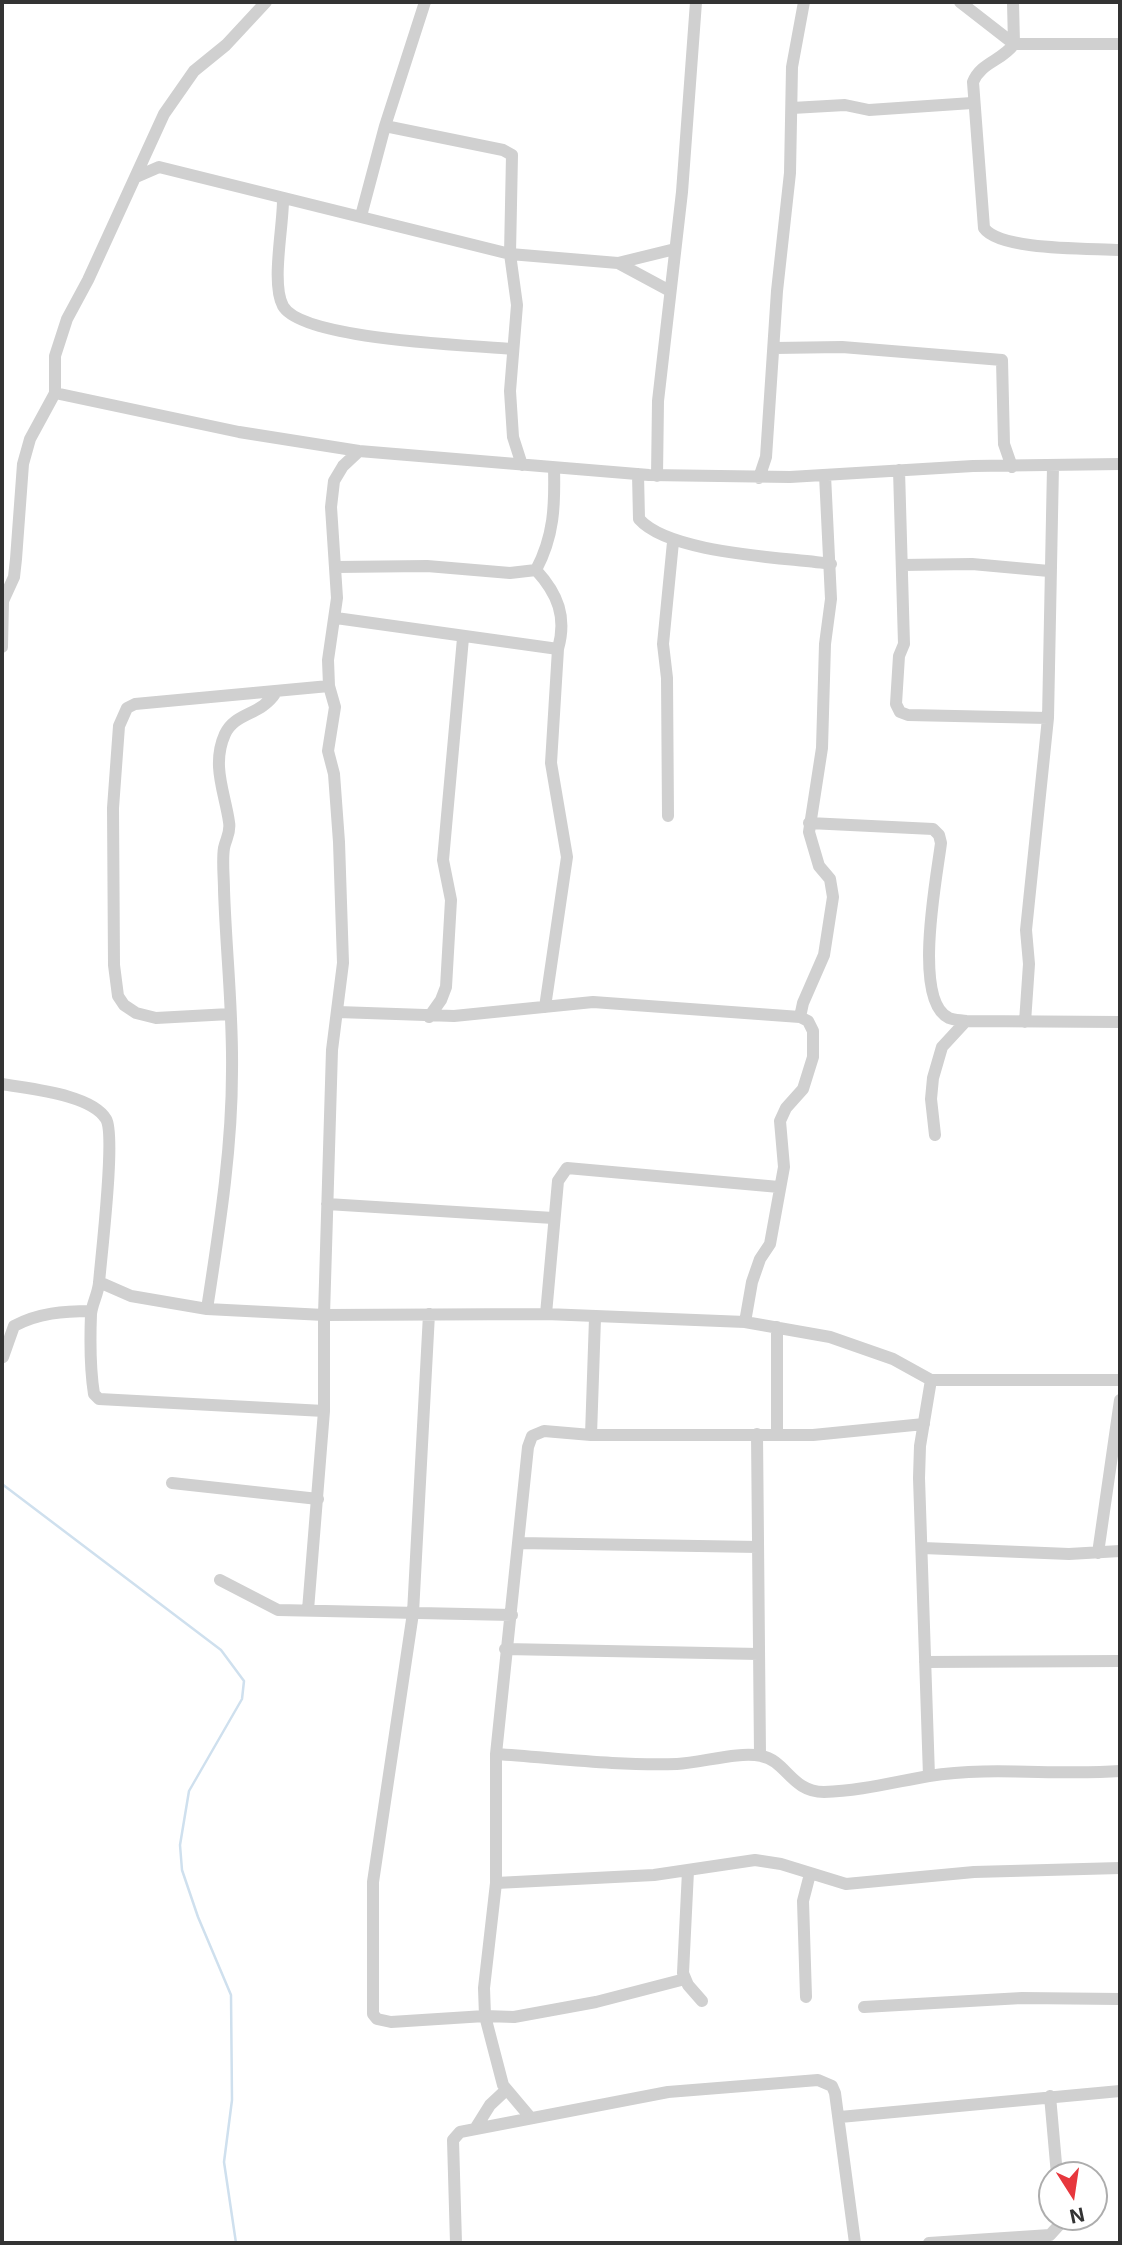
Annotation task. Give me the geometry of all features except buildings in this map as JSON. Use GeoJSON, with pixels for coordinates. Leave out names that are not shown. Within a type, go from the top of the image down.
{"type":"FeatureCollection","features":[{"type":"Feature","properties":{"kind":"street"},"geometry":{"type":"LineString","coordinates":[[2,647],[2,601],[14,577],[23,464],[30,439],[55,393],[55,356],[66,319],[164,114],[194,71],[226,45],[266,2]]}},
{"type":"Feature","properties":{"kind":"street"},"geometry":{"type":"LineString","coordinates":[[361,216],[385,126],[425,2]]}},
{"type":"Feature","properties":{"kind":"street"},"geometry":{"type":"LineString","coordinates":[[657,476],[658,401],[669,328],[696,2]]}},
{"type":"Feature","properties":{"kind":"street"},"geometry":{"type":"LineString","coordinates":[[758,478],[766,457],[777,291],[790,173],[792,67],[804,2]]}},
{"type":"Feature","properties":{"kind":"street"},"geometry":{"type":"LineString","coordinates":[[960,2],[1014,44],[1120,44]]}},
{"type":"Feature","properties":{"kind":"street"},"geometry":{"type":"LineString","coordinates":[[1013,2],[1014,44],[1005,55],[979,69],[972,82],[972,103],[978,121],[981,212],[989,234],[1033,245],[1120,250]]}},
{"type":"Feature","properties":{"kind":"street"},"geometry":{"type":"LineString","coordinates":[[792,108],[845,106],[869,110],[972,103]]}},
{"type":"Feature","properties":{"kind":"street"},"geometry":{"type":"LineString","coordinates":[[385,126],[503,150],[512,155],[510,254],[517,305],[512,349],[513,437],[522,465]]}},
{"type":"Feature","properties":{"kind":"street"},"geometry":{"type":"LineString","coordinates":[[148,149],[159,167]]}},
{"type":"Feature","properties":{"kind":"street"},"geometry":{"type":"LineString","coordinates":[[136,177],[159,167],[283,200],[361,216],[510,254],[618,263],[675,249]]}},
{"type":"Feature","properties":{"kind":"street"},"geometry":{"type":"LineString","coordinates":[[283,200],[277,281],[282,304],[290,316],[306,325],[398,341],[512,349]]}},
{"type":"Feature","properties":{"kind":"street"},"geometry":{"type":"LineString","coordinates":[[618,263],[670,291]]}},
{"type":"Feature","properties":{"kind":"street"},"geometry":{"type":"LineString","coordinates":[[775,348],[842,348],[1002,360],[1004,444],[1012,467]]}},
{"type":"Feature","properties":{"kind":"street"},"geometry":{"type":"LineString","coordinates":[[55,393],[239,432],[359,451],[657,476],[758,478],[899,470],[1120,464]]}},
{"type":"Feature","properties":{"kind":"street"},"geometry":{"type":"LineString","coordinates":[[308,1610],[324,1411],[324,1315],[332,1050],[343,963],[339,842],[334,774],[328,751],[335,707],[329,687],[328,660],[335,618],[336,567],[331,507],[334,481],[343,466],[359,451]]}},
{"type":"Feature","properties":{"kind":"street"},"geometry":{"type":"LineString","coordinates":[[1025,1022],[1029,964],[1026,930],[1048,718],[1049,570],[1054,466]]}},
{"type":"Feature","properties":{"kind":"street"},"geometry":{"type":"LineString","coordinates":[[537,570],[547,550],[555,512],[554,468]]}},
{"type":"Feature","properties":{"kind":"street"},"geometry":{"type":"LineString","coordinates":[[899,470],[904,645],[899,656],[897,704],[900,712],[908,715],[1048,718]]}},
{"type":"Feature","properties":{"kind":"street"},"geometry":{"type":"LineString","coordinates":[[638,474],[639,520],[646,528],[673,542],[831,564]]}},
{"type":"Feature","properties":{"kind":"street"},"geometry":{"type":"LineString","coordinates":[[800,1017],[803,1003],[824,955],[833,897],[830,879],[819,866],[811,844],[809,823],[822,748],[831,564],[825,509],[825,475]]}},
{"type":"Feature","properties":{"kind":"street"},"geometry":{"type":"LineString","coordinates":[[668,816],[667,678],[663,644],[673,542]]}},
{"type":"Feature","properties":{"kind":"street"},"geometry":{"type":"LineString","coordinates":[[902,565],[972,564],[1049,570]]}},
{"type":"Feature","properties":{"kind":"street"},"geometry":{"type":"LineString","coordinates":[[336,567],[427,566],[509,573],[537,570]]}},
{"type":"Feature","properties":{"kind":"street"},"geometry":{"type":"LineString","coordinates":[[537,570],[558,601],[563,632],[558,649],[551,763],[566,857],[545,1007]]}},
{"type":"Feature","properties":{"kind":"street"},"geometry":{"type":"LineString","coordinates":[[335,618],[463,638],[558,649]]}},
{"type":"Feature","properties":{"kind":"street"},"geometry":{"type":"LineString","coordinates":[[429,1017],[446,987],[451,900],[443,860],[455,758],[456,702],[463,638]]}},
{"type":"Feature","properties":{"kind":"street"},"geometry":{"type":"LineString","coordinates":[[230,1014],[156,1018],[136,1013],[124,1005],[118,996],[114,965],[113,808],[119,726],[127,708],[135,704],[329,687]]}},
{"type":"Feature","properties":{"kind":"street"},"geometry":{"type":"LineString","coordinates":[[207,1310],[227,1169],[232,1070],[224,858],[224,847],[230,835],[218,765],[225,733],[233,722],[260,710],[276,692]]}},
{"type":"Feature","properties":{"kind":"street"},"geometry":{"type":"LineString","coordinates":[[809,823],[933,829],[939,835],[941,843],[930,907],[931,984],[943,1013],[948,1018],[965,1021],[1120,1022]]}},
{"type":"Feature","properties":{"kind":"street"},"geometry":{"type":"LineString","coordinates":[[338,1012],[429,1017],[593,1002],[800,1017],[808,1021],[813,1031],[813,1057],[803,1089],[786,1108],[780,1121],[784,1167],[770,1244],[760,1259],[752,1282],[744,1322]]}},
{"type":"Feature","properties":{"kind":"street"},"geometry":{"type":"LineString","coordinates":[[935,1135],[931,1099],[933,1078],[942,1047],[965,1021]]}},
{"type":"Feature","properties":{"kind":"street"},"geometry":{"type":"LineString","coordinates":[[2,1084],[55,1094],[93,1106],[107,1119],[111,1136],[99,1282],[91,1311],[94,1394],[100,1399],[324,1411]]}},
{"type":"Feature","properties":{"kind":"street"},"geometry":{"type":"LineString","coordinates":[[546,1314],[558,1181],[567,1168],[779,1187]]}},
{"type":"Feature","properties":{"kind":"street"},"geometry":{"type":"LineString","coordinates":[[327,1204],[553,1218]]}},
{"type":"Feature","properties":{"kind":"street"},"geometry":{"type":"LineString","coordinates":[[99,1282],[131,1296],[207,1310],[324,1315],[546,1314],[744,1322],[830,1337],[866,1349],[931,1380],[1120,1380]]}},
{"type":"Feature","properties":{"kind":"street"},"geometry":{"type":"LineString","coordinates":[[3,1357],[14,1326],[30,1318],[65,1311],[91,1311]]}},
{"type":"Feature","properties":{"kind":"street"},"geometry":{"type":"LineString","coordinates":[[429,1314],[413,1613],[373,1882],[373,2014],[377,2019],[391,2022],[485,2015],[514,2017],[552,2011],[685,1979]]}},
{"type":"Feature","properties":{"kind":"street"},"geometry":{"type":"LineString","coordinates":[[591,1435],[595,1318]]}},
{"type":"Feature","properties":{"kind":"street"},"geometry":{"type":"LineString","coordinates":[[777,1327],[777,1434]]}},
{"type":"Feature","properties":{"kind":"street"},"geometry":{"type":"LineString","coordinates":[[929,1776],[919,1478],[931,1380]]}},
{"type":"Feature","properties":{"kind":"street"},"geometry":{"type":"LineString","coordinates":[[1098,1553],[1120,1400]]}},
{"type":"Feature","properties":{"kind":"street"},"geometry":{"type":"LineString","coordinates":[[530,2117],[506,2090],[498,2070],[485,2015],[484,1988],[496,1883],[496,1754],[505,1649],[512,1615],[532,1436],[544,1431],[591,1435],[843,1433],[924,1423]]}},
{"type":"Feature","properties":{"kind":"street"},"geometry":{"type":"LineString","coordinates":[[757,1434],[760,1755]]}},
{"type":"Feature","properties":{"kind":"street"},"geometry":{"type":"LineString","coordinates":[[172,1483],[318,1499]]}},
{"type":"Feature","properties":{"kind":"street"},"geometry":{"type":"LineString","coordinates":[[519,1543],[758,1546]]}},
{"type":"Feature","properties":{"kind":"street"},"geometry":{"type":"LineString","coordinates":[[923,1548],[1098,1553],[1120,1551]]}},
{"type":"Feature","properties":{"kind":"street"},"geometry":{"type":"LineString","coordinates":[[220,1580],[278,1610],[512,1615]]}},
{"type":"Feature","properties":{"kind":"street"},"geometry":{"type":"LineString","coordinates":[[505,1649],[759,1654]]}},
{"type":"Feature","properties":{"kind":"street"},"geometry":{"type":"LineString","coordinates":[[925,1662],[1120,1661]]}},
{"type":"Feature","properties":{"kind":"street"},"geometry":{"type":"LineString","coordinates":[[496,1754],[677,1764],[760,1755],[775,1763],[807,1790],[822,1792],[901,1784],[929,1776],[1019,1771],[1120,1771]]}},
{"type":"Feature","properties":{"kind":"street"},"geometry":{"type":"LineString","coordinates":[[496,1883],[688,1871],[755,1860],[781,1864],[846,1884],[974,1872],[1120,1868]]}},
{"type":"Feature","properties":{"kind":"street"},"geometry":{"type":"LineString","coordinates":[[688,1871],[685,1979],[702,2001]]}},
{"type":"Feature","properties":{"kind":"street"},"geometry":{"type":"LineString","coordinates":[[806,1997],[803,1901],[810,1874]]}},
{"type":"Feature","properties":{"kind":"street"},"geometry":{"type":"LineString","coordinates":[[864,2007],[1022,1998],[1120,1999]]}},
{"type":"Feature","properties":{"kind":"street"},"geometry":{"type":"LineString","coordinates":[[456,2243],[453,2140],[460,2133],[530,2117],[668,2092],[818,2080],[832,2086],[840,2117],[855,2243]]}},
{"type":"Feature","properties":{"kind":"street"},"geometry":{"type":"LineString","coordinates":[[475,2129],[490,2105],[506,2090]]}},
{"type":"Feature","properties":{"kind":"street"},"geometry":{"type":"LineString","coordinates":[[840,2117],[1120,2091]]}},
{"type":"Feature","properties":{"kind":"street"},"geometry":{"type":"LineString","coordinates":[[1050,2096],[1056,2161]]}},
{"type":"Feature","properties":{"kind":"street"},"geometry":{"type":"LineString","coordinates":[[929,2243],[1051,2235],[1054,2231]]}},
{"type":"Feature","properties":{"kind":"waterway"},"geometry":{"type":"LineString","coordinates":[[2,1484],[221,1650],[244,1681],[242,1699],[189,1791],[180,1845],[182,1870],[198,1917],[231,1995],[232,2100],[224,2162],[236,2243]]}}]}
